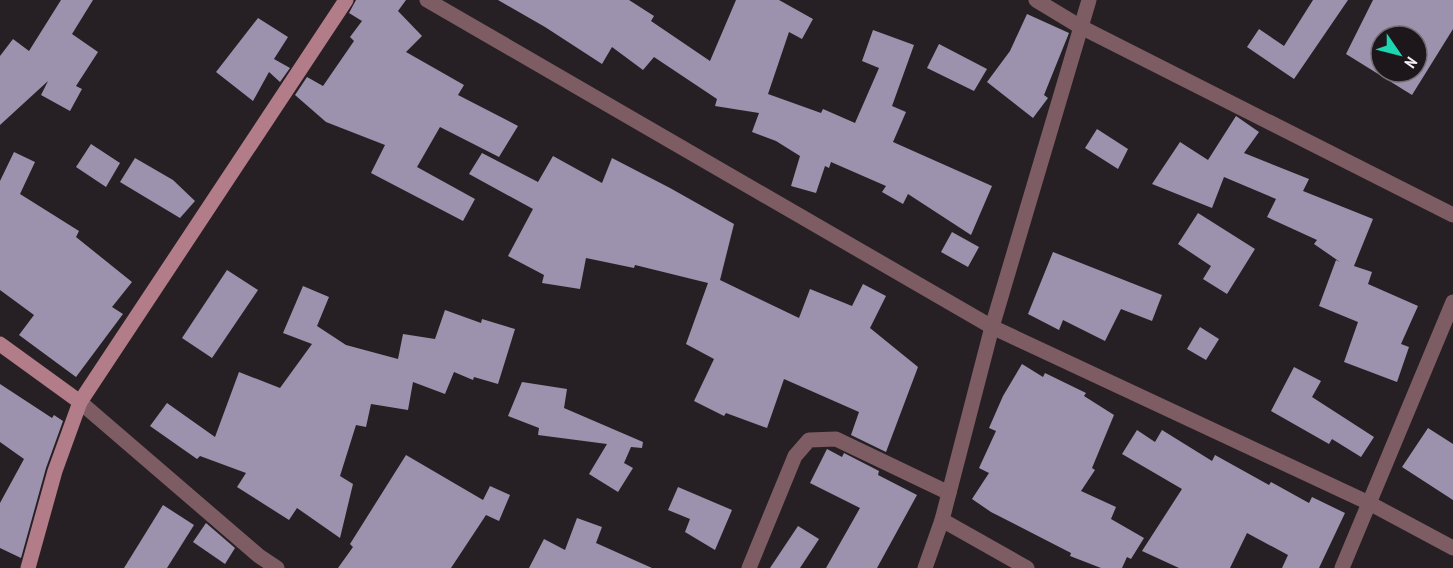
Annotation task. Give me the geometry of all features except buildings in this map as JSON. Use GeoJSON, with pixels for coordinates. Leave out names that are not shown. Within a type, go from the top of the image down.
{"type":"FeatureCollection","features":[{"type":"Feature","properties":{"kind":"street"},"geometry":{"type":"LineString","coordinates":[[28,568],[55,471],[80,402],[346,0]]}},
{"type":"Feature","properties":{"kind":"street"},"geometry":{"type":"LineString","coordinates":[[428,0],[992,327],[1369,503],[1453,548]]}},
{"type":"Feature","properties":{"kind":"street"},"geometry":{"type":"LineString","coordinates":[[1036,0],[1079,26],[1453,214]]}},
{"type":"Feature","properties":{"kind":"street"},"geometry":{"type":"LineString","coordinates":[[925,568],[942,520],[992,327],[1079,26],[1089,0]]}},
{"type":"Feature","properties":{"kind":"street"},"geometry":{"type":"LineString","coordinates":[[1342,568],[1453,302]]}},
{"type":"Feature","properties":{"kind":"street"},"geometry":{"type":"LineString","coordinates":[[0,344],[80,402],[258,556],[277,568]]}},
{"type":"Feature","properties":{"kind":"street"},"geometry":{"type":"LineString","coordinates":[[749,568],[795,456],[809,440],[836,439],[949,493]]}},
{"type":"Feature","properties":{"kind":"street"},"geometry":{"type":"LineString","coordinates":[[942,520],[1027,568]]}}]}
